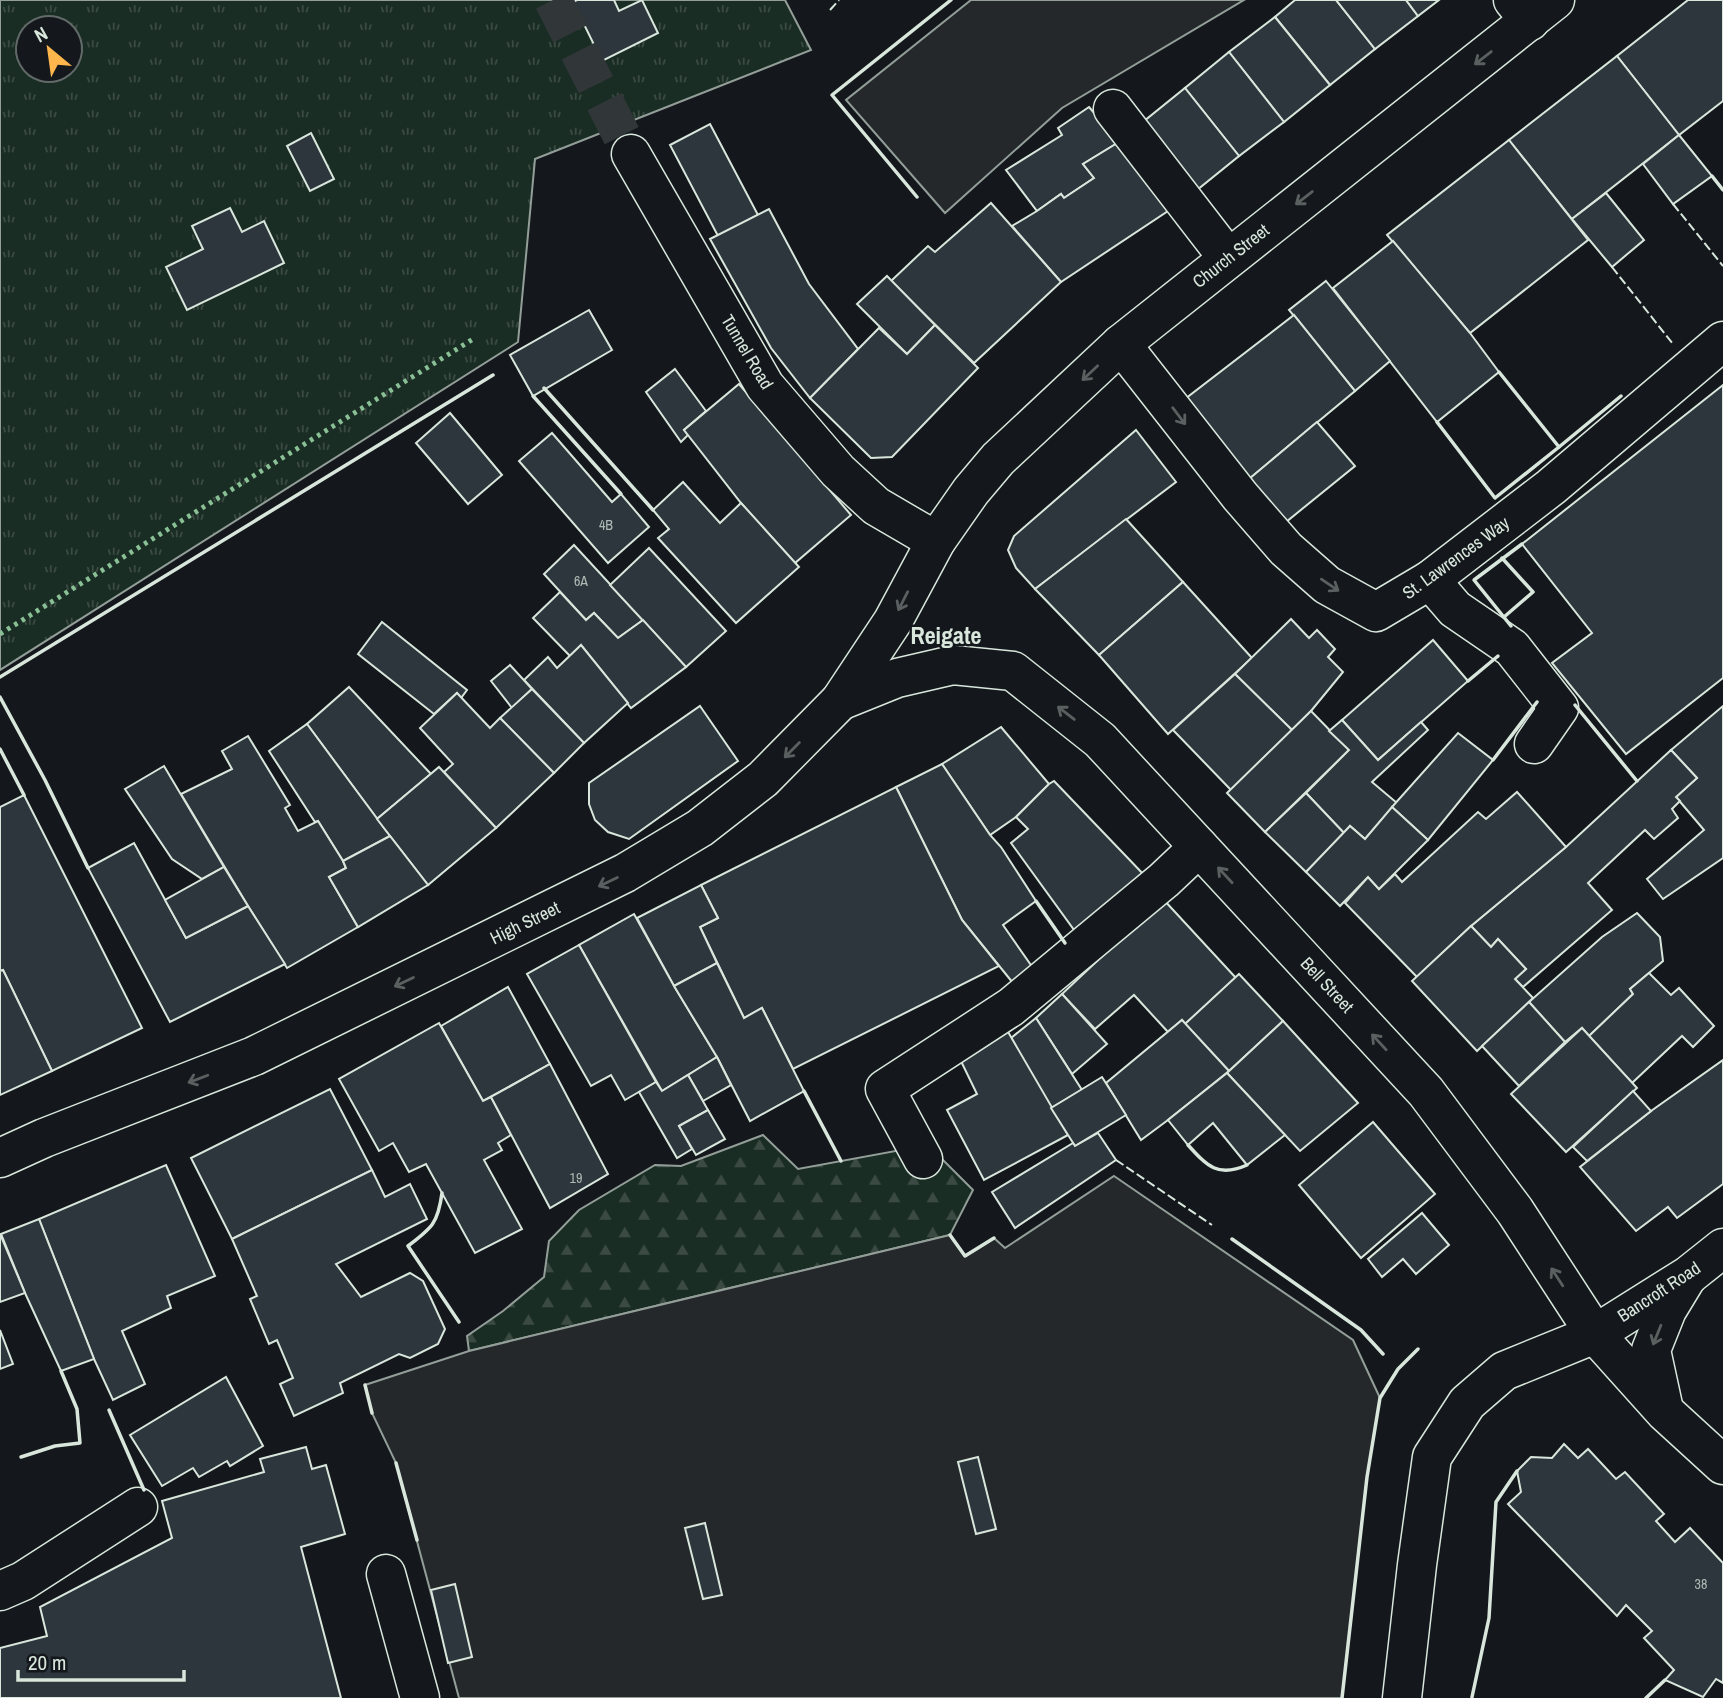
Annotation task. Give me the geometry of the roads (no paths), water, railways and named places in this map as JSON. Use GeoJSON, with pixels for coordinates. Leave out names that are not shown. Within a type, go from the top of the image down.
{"type":"FeatureCollection","features":[{"type":"Feature","properties":{"kind":"main road","name":"Church Street"},"geometry":{"type":"LineString","coordinates":[[936,541],[971,491],[998,459],[1121,344],[1533,7]]}},
{"type":"Feature","properties":{"kind":"main road"},"geometry":{"type":"LineString","coordinates":[[1113,109],[1228,258]]}},
{"type":"Feature","properties":{"kind":"main road","name":"Tunnel Road"},"geometry":{"type":"LineString","coordinates":[[631,154],[765,386],[838,471],[876,506],[936,541]]}},
{"type":"Feature","properties":{"kind":"main road","name":"St. Lawrences Way"},"geometry":{"type":"LineString","coordinates":[[1121,344],[1240,496],[1286,549],[1327,585],[1376,612],[1430,580],[1551,487],[1723,341]]}},
{"type":"Feature","properties":{"kind":"main road","name":"High Street"},"geometry":{"type":"LineString","coordinates":[[0,1158],[44,1138],[254,1056],[625,873],[700,828],[764,779],[840,701],[893,621],[936,541]]}},
{"type":"Feature","properties":{"kind":"main road"},"geometry":{"type":"LineString","coordinates":[[1430,580],[1455,609],[1512,648],[1559,708],[1534,744]]}},
{"type":"Feature","properties":{"kind":"main road","name":"Bell Street"},"geometry":{"type":"LineString","coordinates":[[840,701],[897,678],[953,666],[1013,671],[1100,740],[1426,1092],[1515,1212],[1595,1334],[1665,1412],[1723,1465]]}},
{"type":"Feature","properties":{"kind":"main road"},"geometry":{"type":"LineString","coordinates":[[923,1159],[885,1089],[1011,1007],[1164,880],[1199,847]]}},
{"type":"Feature","properties":{"kind":"main road","name":"Bancroft Road"},"geometry":{"type":"LineString","coordinates":[[1402,1698],[1432,1457],[1467,1403],[1504,1371],[1595,1334],[1689,1275],[1723,1248]]}},
{"type":"Feature","properties":{"kind":"main road"},"geometry":{"type":"LineString","coordinates":[[1665,1412],[1651,1350],[1667,1310],[1689,1275]]}},
{"type":"Feature","properties":{"kind":"main road"},"geometry":{"type":"LineString","coordinates":[[0,1591],[23,1581],[138,1507]]}},
{"type":"Feature","properties":{"kind":"main road"},"geometry":{"type":"LineString","coordinates":[[386,1574],[420,1698]]}},
{"type":"Feature","properties":{"kind":"tunnel"},"geometry":{"type":"LineString","coordinates":[[553,0],[631,154]]}},
{"type":"Feature","properties":{"kind":"district","name":"Reigate"},"geometry":{"type":"Point","coordinates":[946,636]}}]}
